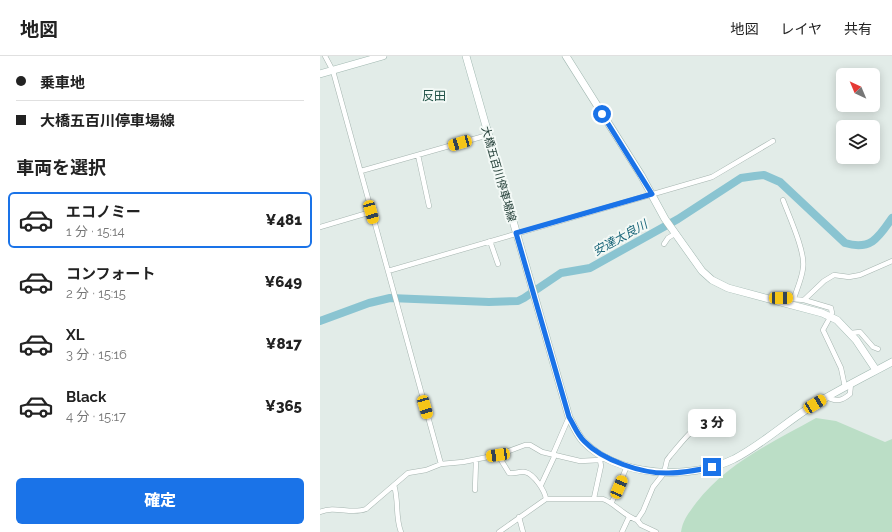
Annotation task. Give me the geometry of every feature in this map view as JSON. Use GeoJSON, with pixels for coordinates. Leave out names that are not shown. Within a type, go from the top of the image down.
{"type":"FeatureCollection","features":[{"type":"Feature","properties":{"kind":"main road"},"geometry":{"type":"LineString","coordinates":[[320,74],[383,56]]}},
{"type":"Feature","properties":{"kind":"main road","name":"大橋五百川停車場線"},"geometry":{"type":"LineString","coordinates":[[466,56],[569,417],[584,441],[603,459],[628,466],[664,473],[712,467],[725,463],[747,451],[795,417],[827,397],[892,362]]}},
{"type":"Feature","properties":{"kind":"main road"},"geometry":{"type":"LineString","coordinates":[[566,56],[652,194],[665,219],[696,264],[712,280],[728,288],[822,313],[837,320],[851,333],[876,370]]}},
{"type":"Feature","properties":{"kind":"street"},"geometry":{"type":"LineString","coordinates":[[325,56],[333,70],[388,271],[396,306],[441,464]]}},
{"type":"Feature","properties":{"kind":"street"},"geometry":{"type":"LineString","coordinates":[[361,171],[488,135]]}},
{"type":"Feature","properties":{"kind":"street"},"geometry":{"type":"LineString","coordinates":[[388,271],[712,177],[773,141]]}},
{"type":"Feature","properties":{"kind":"street"},"geometry":{"type":"LineString","coordinates":[[418,155],[429,206]]}},
{"type":"Feature","properties":{"kind":"street"},"geometry":{"type":"LineString","coordinates":[[782,200],[795,231],[804,268],[794,298]]}},
{"type":"Feature","properties":{"kind":"street"},"geometry":{"type":"LineString","coordinates":[[320,227],[371,212]]}},
{"type":"Feature","properties":{"kind":"street"},"geometry":{"type":"LineString","coordinates":[[664,244],[674,232]]}},
{"type":"Feature","properties":{"kind":"street"},"geometry":{"type":"LineString","coordinates":[[490,241],[498,264]]}},
{"type":"Feature","properties":{"kind":"street"},"geometry":{"type":"LineString","coordinates":[[804,300],[820,285],[834,275],[849,277],[860,275],[892,261]]}},
{"type":"Feature","properties":{"kind":"street"},"geometry":{"type":"LineString","coordinates":[[778,302],[781,298],[804,300],[831,308],[832,313]]}},
{"type":"Feature","properties":{"kind":"street"},"geometry":{"type":"LineString","coordinates":[[828,321],[823,330],[848,385]]}},
{"type":"Feature","properties":{"kind":"street"},"geometry":{"type":"LineString","coordinates":[[851,333],[860,332],[873,348],[878,349]]}},
{"type":"Feature","properties":{"kind":"street"},"geometry":{"type":"LineString","coordinates":[[541,485],[569,417]]}},
{"type":"Feature","properties":{"kind":"street"},"geometry":{"type":"LineString","coordinates":[[637,520],[643,511],[653,487],[664,473],[667,460],[693,429],[702,423],[712,420]]}},
{"type":"Feature","properties":{"kind":"street"},"geometry":{"type":"LineString","coordinates":[[320,512],[327,509],[360,511],[366,509],[408,473],[426,470],[441,464],[476,460],[498,455],[530,445],[542,452],[580,461],[603,459],[594,498]]}},
{"type":"Feature","properties":{"kind":"street"},"geometry":{"type":"LineString","coordinates":[[498,455],[510,472],[526,472],[541,485],[546,499]]}},
{"type":"Feature","properties":{"kind":"street"},"geometry":{"type":"LineString","coordinates":[[475,490],[476,460]]}},
{"type":"Feature","properties":{"kind":"street"},"geometry":{"type":"LineString","coordinates":[[612,502],[628,466]]}},
{"type":"Feature","properties":{"kind":"street"},"geometry":{"type":"LineString","coordinates":[[394,485],[398,498],[397,517],[401,532]]}},
{"type":"Feature","properties":{"kind":"street"},"geometry":{"type":"LineString","coordinates":[[499,532],[546,499],[594,498],[612,502],[628,517],[637,520],[641,525],[656,532]]}},
{"type":"Feature","properties":{"kind":"street"},"geometry":{"type":"LineString","coordinates":[[519,517],[523,532]]}},
{"type":"Feature","properties":{"kind":"street"},"geometry":{"type":"LineString","coordinates":[[622,532],[628,517]]}},
{"type":"Feature","properties":{"kind":"green space"},"geometry":{"type":"Polygon","coordinates":[[[816,418],[836,421],[885,442],[892,439],[892,532],[681,532],[685,520],[696,503],[722,476],[752,454],[816,418]]]}},
{"type":"Feature","properties":{"kind":"waterway","name":"安達太良川"},"geometry":{"type":"LineString","coordinates":[[320,321],[369,303],[390,298],[489,302],[518,301],[561,273],[590,268],[678,219],[741,178],[764,175],[780,182],[845,243],[854,245],[868,244],[883,231],[892,218]]}},
{"type":"Feature","properties":{"kind":"district","name":"反田"},"geometry":{"type":"Point","coordinates":[434,96]}},
{"type":"Feature","properties":{"kind":"route"},"geometry":{"type":"LineString","coordinates":[[602,114],[652,194],[516,233],[569,417],[578,435],[587,445],[606,457],[628,466],[664,473],[712,467]]}}]}
